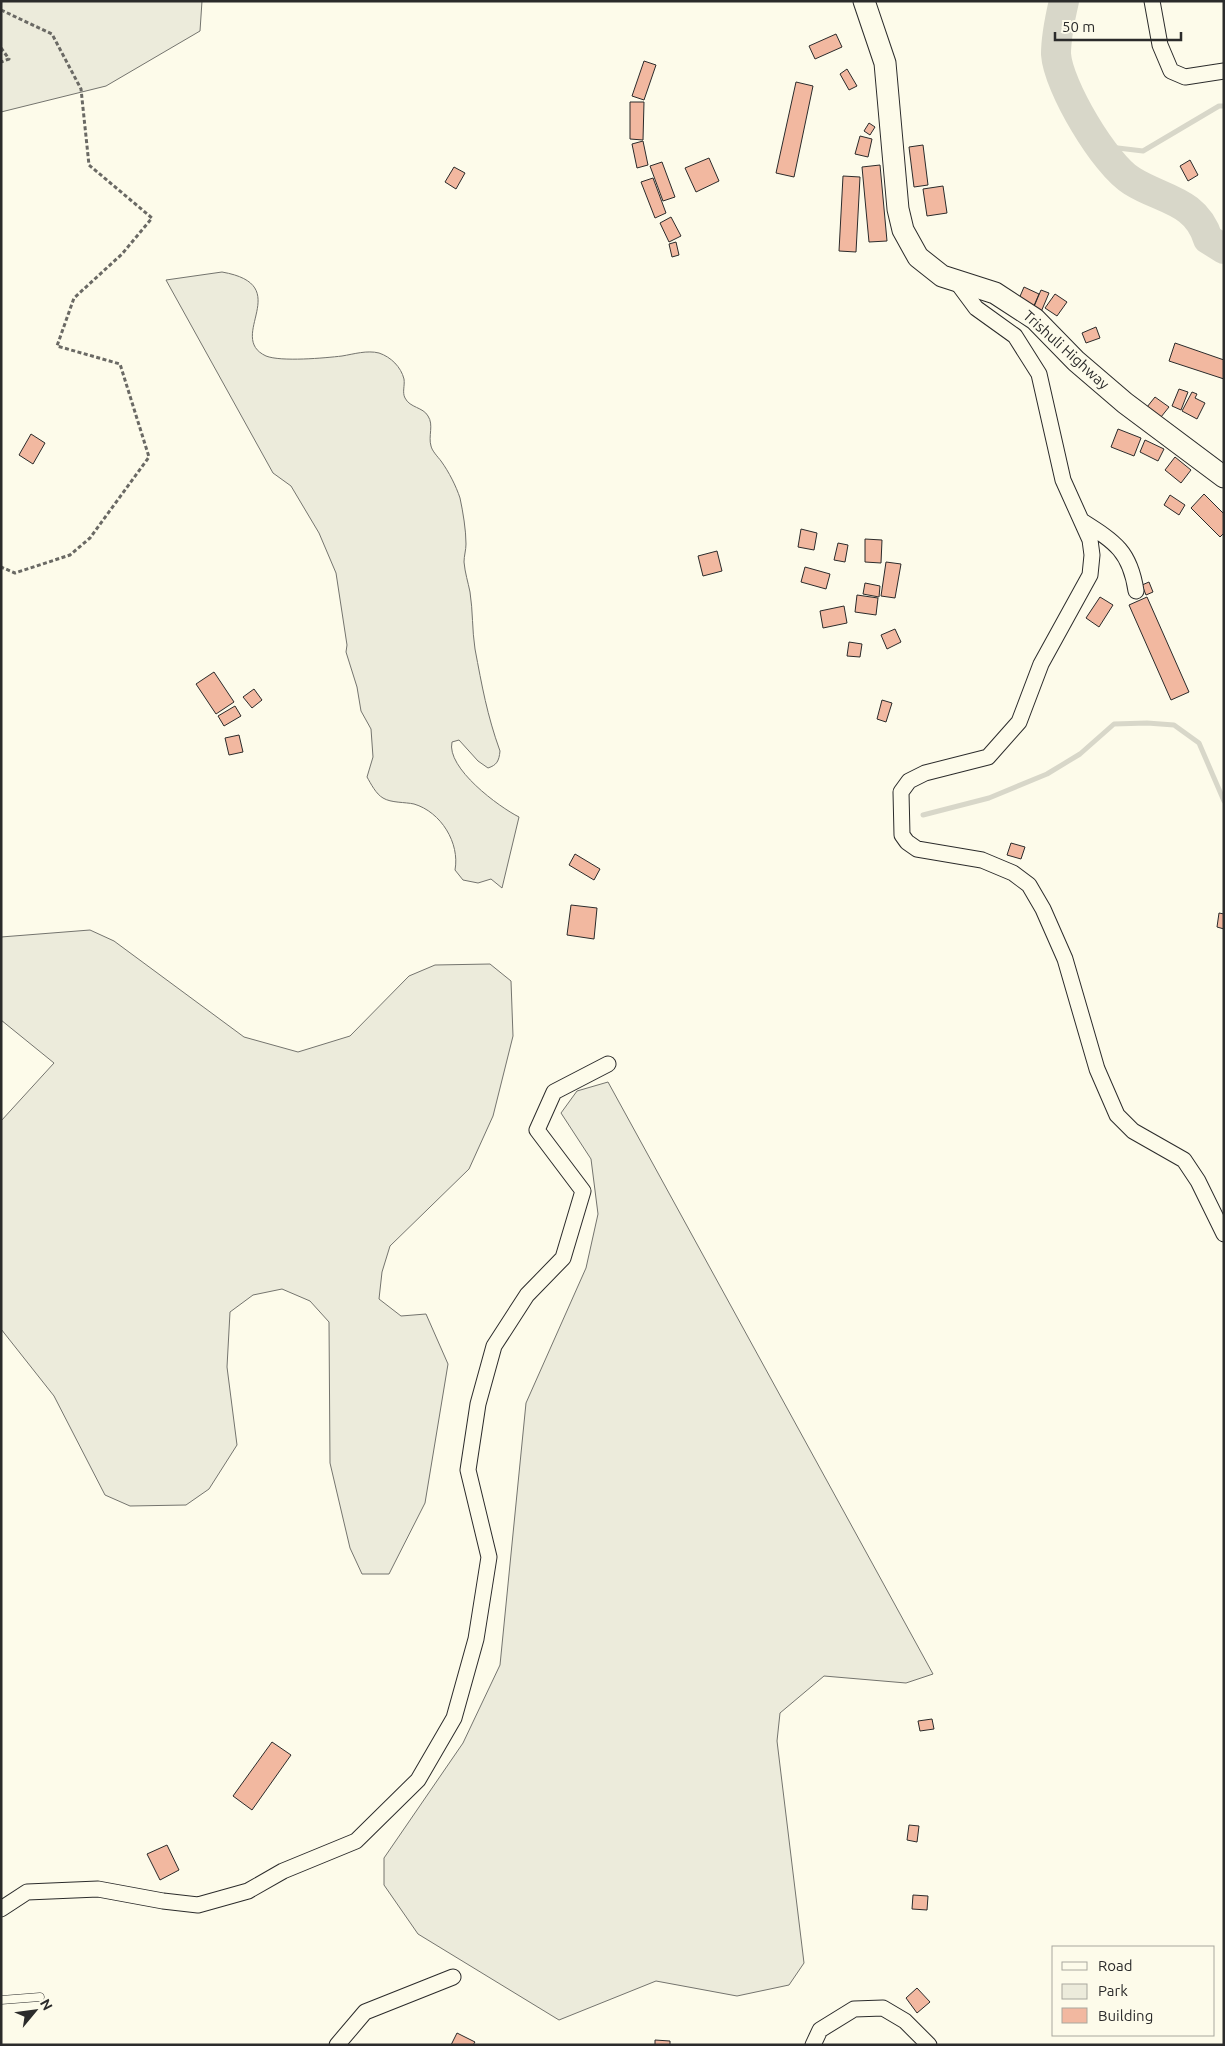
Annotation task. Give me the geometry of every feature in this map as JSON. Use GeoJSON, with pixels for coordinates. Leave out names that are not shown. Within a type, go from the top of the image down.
{"type":"FeatureCollection","features":[{"type":"Feature","properties":{"kind":"street","name":"Trishuli Highway"},"geometry":{"type":"LineString","coordinates":[[864,1],[885,63],[896,192],[903,230],[918,257],[942,276],[995,293],[1035,319],[1076,361],[1125,403],[1224,477]]}},
{"type":"Feature","properties":{"kind":"street"},"geometry":{"type":"LineString","coordinates":[[1152,1],[1160,45],[1171,70],[1185,77],[1224,71]]}},
{"type":"Feature","properties":{"kind":"street"},"geometry":{"type":"LineString","coordinates":[[956,281],[976,308],[1015,336],[1039,374],[1063,480],[1090,540],[1092,555],[1090,575],[1042,664],[1019,722],[988,757],[925,773],[909,781],[901,792],[902,834],[907,842],[917,849],[982,860],[1013,873],[1029,885],[1043,909],[1065,959],[1097,1069],[1117,1115],[1133,1130],[1184,1160],[1198,1181],[1224,1234]]}},
{"type":"Feature","properties":{"kind":"street"},"geometry":{"type":"LineString","coordinates":[[1082,521],[1115,545],[1126,557],[1132,568],[1136,591]]}},
{"type":"Feature","properties":{"kind":"street"},"geometry":{"type":"LineString","coordinates":[[1,1909],[27,1892],[98,1889],[163,1902],[198,1905],[248,1891],[283,1870],[356,1841],[418,1780],[454,1718],[476,1639],[489,1557],[468,1470],[478,1404],[494,1346],[527,1295],[563,1258],[583,1191],[537,1130],[554,1092],[608,1064]]}},
{"type":"Feature","properties":{"kind":"street"},"geometry":{"type":"LineString","coordinates":[[337,2045],[365,2012],[453,1977]]}},
{"type":"Feature","properties":{"kind":"street"},"geometry":{"type":"LineString","coordinates":[[813,2045],[820,2030],[854,2009],[884,2008],[905,2021],[929,2045]]}},
{"type":"Feature","properties":{"kind":"lane"},"geometry":{"type":"LineString","coordinates":[[1,2000],[40,1997]]}},
{"type":"Feature","properties":{"kind":"path"},"geometry":{"type":"LineString","coordinates":[[1,10],[52,34],[81,89],[89,165],[152,218],[122,254],[74,298],[57,346],[120,364],[149,457],[90,538],[70,555],[15,573],[1,567]]}},
{"type":"Feature","properties":{"kind":"path"},"geometry":{"type":"LineString","coordinates":[[1,48],[9,59],[1,62]]}},
{"type":"Feature","properties":{"kind":"green space"},"geometry":{"type":"Polygon","coordinates":[[[1,1],[202,1],[200,31],[106,86],[1,112],[1,1]]]}},
{"type":"Feature","properties":{"kind":"green space"},"geometry":{"type":"Polygon","coordinates":[[[222,272],[244,279],[255,288],[258,299],[252,337],[255,347],[266,356],[282,359],[303,359],[365,352],[379,353],[391,360],[401,370],[404,379],[404,396],[407,401],[426,413],[430,419],[430,442],[432,448],[444,465],[460,498],[466,539],[464,562],[471,599],[475,649],[488,713],[500,751],[497,762],[488,768],[478,761],[459,740],[452,742],[452,752],[465,775],[476,786],[499,805],[519,817],[502,888],[491,879],[478,883],[463,880],[455,870],[456,860],[451,839],[440,821],[424,808],[414,804],[386,800],[380,796],[367,777],[373,757],[371,729],[361,711],[357,687],[346,652],[347,645],[336,573],[319,533],[291,486],[273,473],[166,280],[222,272]]]}},
{"type":"Feature","properties":{"kind":"green space"},"geometry":{"type":"Polygon","coordinates":[[[90,930],[114,941],[244,1037],[298,1052],[350,1036],[409,976],[435,965],[490,964],[511,981],[513,1036],[493,1116],[469,1169],[390,1246],[382,1272],[379,1299],[401,1316],[426,1314],[448,1364],[425,1503],[389,1574],[362,1574],[350,1548],[330,1463],[329,1322],[310,1301],[282,1289],[253,1295],[230,1312],[227,1367],[237,1445],[209,1489],[186,1505],[130,1506],[105,1495],[54,1396],[1,1329],[1,1121],[54,1063],[1,1020],[1,937],[90,930]]]}},
{"type":"Feature","properties":{"kind":"green space"},"geometry":{"type":"Polygon","coordinates":[[[608,1082],[933,1674],[906,1683],[824,1676],[780,1713],[777,1741],[804,1963],[789,1985],[737,1996],[656,1981],[559,2020],[418,1934],[384,1885],[384,1858],[463,1743],[500,1665],[526,1403],[586,1268],[598,1214],[591,1159],[561,1113],[577,1091],[608,1082]]]}},
{"type":"Feature","properties":{"kind":"building"},"geometry":{"type":"Polygon","coordinates":[[[836,34],[842,47],[815,59],[809,46],[836,34]]]}},
{"type":"Feature","properties":{"kind":"building"},"geometry":{"type":"Polygon","coordinates":[[[644,61],[656,65],[644,100],[632,96],[644,61]]]}},
{"type":"Feature","properties":{"kind":"building"},"geometry":{"type":"Polygon","coordinates":[[[847,69],[857,86],[849,90],[840,74],[847,69]]]}},
{"type":"Feature","properties":{"kind":"building"},"geometry":{"type":"Polygon","coordinates":[[[796,82],[813,86],[794,177],[776,173],[796,82]]]}},
{"type":"Feature","properties":{"kind":"building"},"geometry":{"type":"Polygon","coordinates":[[[630,102],[644,102],[643,140],[630,139],[630,102]]]}},
{"type":"Feature","properties":{"kind":"building"},"geometry":{"type":"Polygon","coordinates":[[[869,123],[875,127],[870,135],[864,131],[869,123]]]}},
{"type":"Feature","properties":{"kind":"building"},"geometry":{"type":"Polygon","coordinates":[[[860,136],[872,139],[868,157],[855,154],[860,136]]]}},
{"type":"Feature","properties":{"kind":"building"},"geometry":{"type":"Polygon","coordinates":[[[643,141],[648,165],[637,168],[632,144],[643,141]]]}},
{"type":"Feature","properties":{"kind":"building"},"geometry":{"type":"Polygon","coordinates":[[[923,145],[928,185],[914,187],[909,147],[923,145]]]}},
{"type":"Feature","properties":{"kind":"building"},"geometry":{"type":"Polygon","coordinates":[[[709,158],[719,181],[696,192],[685,168],[709,158]]]}},
{"type":"Feature","properties":{"kind":"building"},"geometry":{"type":"Polygon","coordinates":[[[1190,160],[1198,175],[1188,181],[1180,166],[1190,160]]]}},
{"type":"Feature","properties":{"kind":"building"},"geometry":{"type":"Polygon","coordinates":[[[662,162],[675,197],[663,201],[650,166],[662,162]]]}},
{"type":"Feature","properties":{"kind":"building"},"geometry":{"type":"Polygon","coordinates":[[[880,165],[887,241],[869,242],[862,167],[880,165]]]}},
{"type":"Feature","properties":{"kind":"building"},"geometry":{"type":"Polygon","coordinates":[[[454,167],[465,173],[456,189],[445,182],[454,167]]]}},
{"type":"Feature","properties":{"kind":"building"},"geometry":{"type":"Polygon","coordinates":[[[843,176],[860,177],[856,252],[839,251],[843,176]]]}},
{"type":"Feature","properties":{"kind":"building"},"geometry":{"type":"Polygon","coordinates":[[[653,178],[666,213],[655,218],[641,182],[653,178]]]}},
{"type":"Feature","properties":{"kind":"building"},"geometry":{"type":"Polygon","coordinates":[[[943,186],[947,213],[927,216],[923,189],[943,186]]]}},
{"type":"Feature","properties":{"kind":"building"},"geometry":{"type":"Polygon","coordinates":[[[671,217],[681,236],[669,242],[660,223],[671,217]]]}},
{"type":"Feature","properties":{"kind":"building"},"geometry":{"type":"Polygon","coordinates":[[[676,242],[679,255],[672,257],[669,244],[676,242]]]}},
{"type":"Feature","properties":{"kind":"building"},"geometry":{"type":"Polygon","coordinates":[[[1024,287],[1039,294],[1033,308],[1018,301],[1024,287]]]}},
{"type":"Feature","properties":{"kind":"building"},"geometry":{"type":"Polygon","coordinates":[[[1041,290],[1049,293],[1041,312],[1033,309],[1041,290]]]}},
{"type":"Feature","properties":{"kind":"building"},"geometry":{"type":"Polygon","coordinates":[[[1055,294],[1067,302],[1057,316],[1045,308],[1055,294]]]}},
{"type":"Feature","properties":{"kind":"building"},"geometry":{"type":"Polygon","coordinates":[[[1096,327],[1100,338],[1086,343],[1082,333],[1096,327]]]}},
{"type":"Feature","properties":{"kind":"building"},"geometry":{"type":"Polygon","coordinates":[[[1175,343],[1224,360],[1224,379],[1169,361],[1175,343]]]}},
{"type":"Feature","properties":{"kind":"building"},"geometry":{"type":"Polygon","coordinates":[[[1179,389],[1188,392],[1181,410],[1172,406],[1179,389]]]}},
{"type":"Feature","properties":{"kind":"building"},"geometry":{"type":"Polygon","coordinates":[[[1192,392],[1197,394],[1195,398],[1205,403],[1197,419],[1182,411],[1192,392]]]}},
{"type":"Feature","properties":{"kind":"building"},"geometry":{"type":"Polygon","coordinates":[[[1155,397],[1169,407],[1161,417],[1147,407],[1155,397]]]}},
{"type":"Feature","properties":{"kind":"building"},"geometry":{"type":"Polygon","coordinates":[[[1118,429],[1141,438],[1134,456],[1111,447],[1118,429]]]}},
{"type":"Feature","properties":{"kind":"building"},"geometry":{"type":"Polygon","coordinates":[[[31,434],[45,443],[33,464],[19,455],[31,434]]]}},
{"type":"Feature","properties":{"kind":"building"},"geometry":{"type":"Polygon","coordinates":[[[1145,440],[1164,449],[1158,461],[1140,452],[1145,440]]]}},
{"type":"Feature","properties":{"kind":"building"},"geometry":{"type":"Polygon","coordinates":[[[1175,457],[1191,470],[1181,483],[1165,470],[1175,457]]]}},
{"type":"Feature","properties":{"kind":"building"},"geometry":{"type":"Polygon","coordinates":[[[1204,494],[1224,514],[1224,533],[1220,537],[1191,508],[1204,494]]]}},
{"type":"Feature","properties":{"kind":"building"},"geometry":{"type":"Polygon","coordinates":[[[1170,495],[1185,505],[1179,515],[1164,505],[1170,495]]]}},
{"type":"Feature","properties":{"kind":"building"},"geometry":{"type":"Polygon","coordinates":[[[801,529],[817,533],[814,550],[798,547],[801,529]]]}},
{"type":"Feature","properties":{"kind":"building"},"geometry":{"type":"Polygon","coordinates":[[[865,539],[882,540],[881,563],[865,562],[865,539]]]}},
{"type":"Feature","properties":{"kind":"building"},"geometry":{"type":"Polygon","coordinates":[[[838,543],[848,545],[845,562],[834,560],[838,543]]]}},
{"type":"Feature","properties":{"kind":"building"},"geometry":{"type":"Polygon","coordinates":[[[717,551],[722,571],[703,576],[698,556],[717,551]]]}},
{"type":"Feature","properties":{"kind":"building"},"geometry":{"type":"Polygon","coordinates":[[[886,562],[901,564],[895,598],[881,596],[886,562]]]}},
{"type":"Feature","properties":{"kind":"building"},"geometry":{"type":"Polygon","coordinates":[[[805,567],[830,574],[826,589],[801,582],[805,567]]]}},
{"type":"Feature","properties":{"kind":"building"},"geometry":{"type":"Polygon","coordinates":[[[1149,582],[1153,592],[1146,595],[1142,585],[1149,582]]]}},
{"type":"Feature","properties":{"kind":"building"},"geometry":{"type":"Polygon","coordinates":[[[865,583],[880,586],[879,597],[863,594],[865,583]]]}},
{"type":"Feature","properties":{"kind":"building"},"geometry":{"type":"Polygon","coordinates":[[[857,595],[878,598],[876,615],[855,612],[857,595]]]}},
{"type":"Feature","properties":{"kind":"building"},"geometry":{"type":"Polygon","coordinates":[[[1100,597],[1113,605],[1099,627],[1086,618],[1100,597]]]}},
{"type":"Feature","properties":{"kind":"building"},"geometry":{"type":"Polygon","coordinates":[[[1147,597],[1189,692],[1171,700],[1129,605],[1147,597]]]}},
{"type":"Feature","properties":{"kind":"building"},"geometry":{"type":"Polygon","coordinates":[[[844,606],[847,623],[823,628],[820,611],[844,606]]]}},
{"type":"Feature","properties":{"kind":"building"},"geometry":{"type":"Polygon","coordinates":[[[895,629],[901,642],[887,649],[881,635],[895,629]]]}},
{"type":"Feature","properties":{"kind":"building"},"geometry":{"type":"Polygon","coordinates":[[[849,642],[862,644],[860,657],[847,656],[849,642]]]}},
{"type":"Feature","properties":{"kind":"building"},"geometry":{"type":"Polygon","coordinates":[[[214,672],[234,702],[216,714],[196,684],[214,672]]]}},
{"type":"Feature","properties":{"kind":"building"},"geometry":{"type":"Polygon","coordinates":[[[254,689],[262,700],[252,708],[243,697],[254,689]]]}},
{"type":"Feature","properties":{"kind":"building"},"geometry":{"type":"Polygon","coordinates":[[[882,700],[892,703],[886,722],[877,719],[882,700]]]}},
{"type":"Feature","properties":{"kind":"building"},"geometry":{"type":"Polygon","coordinates":[[[235,706],[241,716],[224,726],[218,716],[235,706]]]}},
{"type":"Feature","properties":{"kind":"building"},"geometry":{"type":"Polygon","coordinates":[[[239,735],[243,752],[229,755],[225,738],[239,735]]]}},
{"type":"Feature","properties":{"kind":"building"},"geometry":{"type":"Polygon","coordinates":[[[1011,843],[1025,847],[1021,859],[1007,855],[1011,843]]]}},
{"type":"Feature","properties":{"kind":"building"},"geometry":{"type":"Polygon","coordinates":[[[575,854],[600,869],[594,880],[569,865],[575,854]]]}},
{"type":"Feature","properties":{"kind":"building"},"geometry":{"type":"Polygon","coordinates":[[[571,905],[597,908],[594,939],[567,935],[571,905]]]}},
{"type":"Feature","properties":{"kind":"building"},"geometry":{"type":"Polygon","coordinates":[[[1219,913],[1224,914],[1224,929],[1217,927],[1219,913]]]}},
{"type":"Feature","properties":{"kind":"building"},"geometry":{"type":"Polygon","coordinates":[[[932,1719],[934,1729],[920,1731],[918,1721],[932,1719]]]}},
{"type":"Feature","properties":{"kind":"building"},"geometry":{"type":"Polygon","coordinates":[[[272,1742],[291,1755],[252,1810],[233,1796],[272,1742]]]}},
{"type":"Feature","properties":{"kind":"building"},"geometry":{"type":"Polygon","coordinates":[[[909,1825],[919,1826],[917,1842],[907,1840],[909,1825]]]}},
{"type":"Feature","properties":{"kind":"building"},"geometry":{"type":"Polygon","coordinates":[[[167,1845],[179,1870],[160,1880],[147,1854],[167,1845]]]}},
{"type":"Feature","properties":{"kind":"building"},"geometry":{"type":"Polygon","coordinates":[[[913,1895],[928,1896],[927,1910],[912,1909],[913,1895]]]}},
{"type":"Feature","properties":{"kind":"building"},"geometry":{"type":"Polygon","coordinates":[[[917,1988],[930,2002],[917,2013],[906,1998],[917,1988]]]}},
{"type":"Feature","properties":{"kind":"building"},"geometry":{"type":"Polygon","coordinates":[[[457,2033],[475,2042],[473,2045],[451,2045],[457,2033]]]}},
{"type":"Feature","properties":{"kind":"building"},"geometry":{"type":"Polygon","coordinates":[[[655,2040],[670,2041],[670,2045],[655,2045],[655,2040]]]}},
{"type":"Feature","properties":{"kind":"waterway"},"geometry":{"type":"LineString","coordinates":[[1064,1],[1056,54],[1059,68],[1074,104],[1097,142],[1121,172],[1132,181],[1177,202],[1187,209],[1203,226],[1208,239],[1224,249]]}},
{"type":"Feature","properties":{"kind":"waterway"},"geometry":{"type":"LineString","coordinates":[[1101,146],[1143,151],[1219,106],[1224,106]]}},
{"type":"Feature","properties":{"kind":"waterway"},"geometry":{"type":"LineString","coordinates":[[923,815],[989,798],[1047,774],[1080,754],[1114,724],[1147,723],[1174,725],[1199,743],[1224,801]]}}]}
